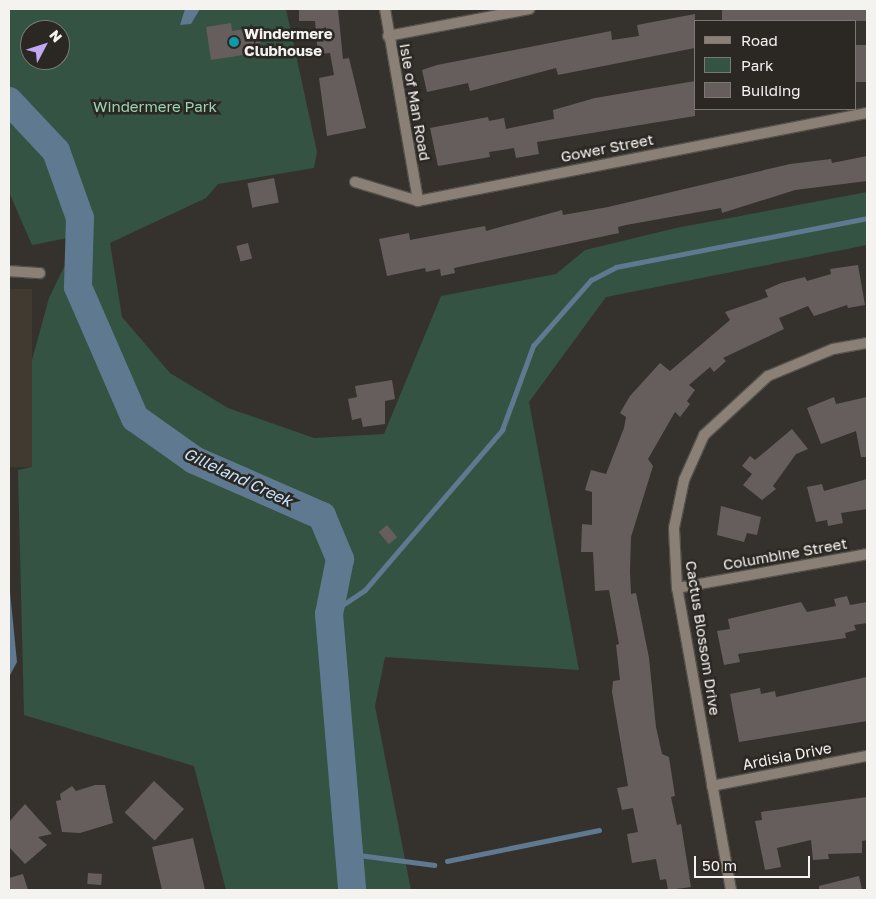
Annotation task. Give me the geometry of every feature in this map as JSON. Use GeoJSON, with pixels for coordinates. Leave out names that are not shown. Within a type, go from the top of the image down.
{"type":"FeatureCollection","features":[{"type":"Feature","properties":{"kind":"street","name":"Isle of Man Road"},"geometry":{"type":"LineString","coordinates":[[385,9],[388,36],[418,201]]}},
{"type":"Feature","properties":{"kind":"street"},"geometry":{"type":"LineString","coordinates":[[388,36],[529,9]]}},
{"type":"Feature","properties":{"kind":"street","name":"Gower Street"},"geometry":{"type":"LineString","coordinates":[[355,182],[418,201],[867,112]]}},
{"type":"Feature","properties":{"kind":"street"},"geometry":{"type":"LineString","coordinates":[[9,271],[40,274]]}},
{"type":"Feature","properties":{"kind":"street","name":"Cactus Blossom Drive"},"geometry":{"type":"LineString","coordinates":[[731,890],[678,588],[674,528],[684,480],[704,435],[768,376],[833,349],[867,343]]}},
{"type":"Feature","properties":{"kind":"street","name":"Columbine Street"},"geometry":{"type":"LineString","coordinates":[[678,588],[867,554]]}},
{"type":"Feature","properties":{"kind":"street","name":"Ardisia Drive"},"geometry":{"type":"LineString","coordinates":[[712,786],[867,756]]}},
{"type":"Feature","properties":{"kind":"shaded area"},"geometry":{"type":"Polygon","coordinates":[[[9,289],[32,289],[32,467],[9,467],[9,289]]]}},
{"type":"Feature","properties":{"kind":"green space","name":"Windermere Park"},"geometry":{"type":"Polygon","coordinates":[[[9,9],[286,9],[317,152],[314,168],[218,184],[206,198],[110,243],[122,317],[170,373],[228,408],[314,438],[384,434],[441,296],[556,274],[585,250],[676,228],[867,192],[867,245],[606,297],[529,402],[579,670],[385,657],[375,706],[411,890],[226,890],[194,766],[24,715],[18,470],[32,467],[32,360],[49,298],[64,267],[85,252],[83,235],[32,245],[9,192],[9,9]]]}},
{"type":"Feature","properties":{"kind":"water"},"geometry":{"type":"Polygon","coordinates":[[[185,9],[200,9],[191,24],[180,25],[185,9]]]}},
{"type":"Feature","properties":{"kind":"water"},"geometry":{"type":"Polygon","coordinates":[[[9,582],[17,662],[9,677],[9,582]]]}},
{"type":"Feature","properties":{"kind":"building"},"geometry":{"type":"Polygon","coordinates":[[[299,9],[338,9],[343,59],[349,58],[366,128],[327,136],[319,78],[334,75],[330,53],[318,54],[315,21],[299,21],[299,9]]]}},
{"type":"Feature","properties":{"kind":"building"},"geometry":{"type":"Polygon","coordinates":[[[722,9],[867,9],[867,21],[722,20],[722,9]]]}},
{"type":"Feature","properties":{"kind":"building"},"geometry":{"type":"Polygon","coordinates":[[[695,14],[694,48],[558,75],[556,68],[470,91],[468,83],[427,92],[422,70],[437,65],[611,31],[612,40],[639,36],[637,25],[695,14]]]}},
{"type":"Feature","properties":{"kind":"building","name":"Windermere Clubhouse"},"geometry":{"type":"Polygon","coordinates":[[[231,23],[232,31],[258,27],[262,52],[211,60],[206,27],[231,23]]]}},
{"type":"Feature","properties":{"kind":"building"},"geometry":{"type":"Polygon","coordinates":[[[856,45],[867,45],[867,82],[856,82],[856,45]]]}},
{"type":"Feature","properties":{"kind":"building"},"geometry":{"type":"Polygon","coordinates":[[[694,81],[695,116],[537,142],[539,154],[516,158],[514,148],[489,152],[490,157],[438,166],[430,128],[488,117],[489,121],[504,118],[506,129],[554,119],[553,110],[595,98],[694,81]]]}},
{"type":"Feature","properties":{"kind":"building"},"geometry":{"type":"Polygon","coordinates":[[[867,156],[867,181],[795,190],[722,213],[721,208],[626,225],[618,227],[619,233],[454,268],[455,273],[441,276],[440,269],[426,272],[425,268],[387,276],[379,239],[409,233],[410,240],[485,226],[486,231],[562,210],[563,215],[608,207],[790,164],[831,159],[832,163],[867,156]]]}},
{"type":"Feature","properties":{"kind":"building"},"geometry":{"type":"Polygon","coordinates":[[[274,178],[279,203],[252,208],[247,183],[274,178]]]}},
{"type":"Feature","properties":{"kind":"building"},"geometry":{"type":"Polygon","coordinates":[[[248,243],[252,258],[241,262],[236,246],[248,243]]]}},
{"type":"Feature","properties":{"kind":"building"},"geometry":{"type":"Polygon","coordinates":[[[858,265],[865,305],[848,308],[847,305],[814,316],[808,306],[779,318],[784,329],[723,358],[726,361],[714,372],[710,367],[689,385],[695,390],[687,401],[690,404],[680,417],[675,412],[648,459],[653,466],[631,537],[631,594],[636,593],[649,658],[656,727],[662,754],[669,757],[675,796],[671,797],[677,825],[681,824],[691,887],[668,890],[666,879],[660,880],[656,859],[632,863],[627,834],[638,832],[633,808],[622,810],[617,788],[628,786],[612,692],[613,681],[620,680],[616,645],[619,644],[609,590],[595,591],[593,552],[581,552],[582,524],[592,525],[592,492],[585,490],[591,470],[606,474],[624,428],[626,417],[620,413],[630,396],[660,363],[670,371],[730,320],[725,312],[768,297],[765,290],[781,283],[805,277],[807,281],[831,274],[830,269],[858,265]]]}},
{"type":"Feature","properties":{"kind":"building"},"geometry":{"type":"Polygon","coordinates":[[[392,380],[395,399],[385,401],[385,424],[363,427],[361,418],[352,420],[348,399],[357,397],[355,386],[392,380]]]}},
{"type":"Feature","properties":{"kind":"building"},"geometry":{"type":"Polygon","coordinates":[[[834,397],[836,404],[867,397],[867,457],[861,457],[856,431],[821,444],[807,408],[834,397]]]}},
{"type":"Feature","properties":{"kind":"building"},"geometry":{"type":"Polygon","coordinates":[[[792,429],[808,449],[796,454],[773,486],[776,489],[762,500],[743,485],[752,474],[742,466],[750,456],[755,460],[792,429]]]}},
{"type":"Feature","properties":{"kind":"building"},"geometry":{"type":"Polygon","coordinates":[[[867,479],[867,509],[841,513],[843,523],[828,526],[827,520],[816,522],[807,487],[822,484],[824,491],[867,479]]]}},
{"type":"Feature","properties":{"kind":"building"},"geometry":{"type":"Polygon","coordinates":[[[721,506],[761,517],[757,535],[747,533],[744,542],[717,535],[721,506]]]}},
{"type":"Feature","properties":{"kind":"building"},"geometry":{"type":"Polygon","coordinates":[[[387,525],[397,537],[389,544],[379,532],[387,525]]]}},
{"type":"Feature","properties":{"kind":"building"},"geometry":{"type":"Polygon","coordinates":[[[847,596],[850,605],[867,602],[867,623],[854,625],[856,630],[845,633],[846,638],[738,654],[740,662],[724,665],[717,631],[730,629],[728,619],[801,602],[807,612],[836,606],[834,599],[847,596]]]}},
{"type":"Feature","properties":{"kind":"building"},"geometry":{"type":"Polygon","coordinates":[[[867,677],[867,721],[739,742],[730,694],[760,688],[761,694],[775,691],[776,697],[867,677]]]}},
{"type":"Feature","properties":{"kind":"building"},"geometry":{"type":"Polygon","coordinates":[[[154,781],[184,809],[155,840],[125,812],[154,781]]]}},
{"type":"Feature","properties":{"kind":"building"},"geometry":{"type":"Polygon","coordinates":[[[95,785],[105,785],[113,823],[80,833],[62,832],[56,801],[61,800],[60,794],[72,786],[76,791],[95,785]]]}},
{"type":"Feature","properties":{"kind":"building"},"geometry":{"type":"Polygon","coordinates":[[[867,797],[867,840],[862,841],[862,853],[828,854],[829,859],[813,860],[811,840],[777,848],[781,867],[765,870],[755,821],[762,820],[761,812],[867,797]]]}},
{"type":"Feature","properties":{"kind":"building"},"geometry":{"type":"Polygon","coordinates":[[[25,804],[52,834],[38,837],[47,845],[25,864],[9,847],[9,822],[25,804]]]}},
{"type":"Feature","properties":{"kind":"building"},"geometry":{"type":"Polygon","coordinates":[[[193,838],[205,890],[162,890],[152,847],[193,838]]]}},
{"type":"Feature","properties":{"kind":"building"},"geometry":{"type":"Polygon","coordinates":[[[88,873],[102,874],[101,885],[87,884],[88,873]]]}},
{"type":"Feature","properties":{"kind":"building"},"geometry":{"type":"Polygon","coordinates":[[[23,874],[28,890],[9,890],[9,878],[23,874]]]}},
{"type":"Feature","properties":{"kind":"building"},"geometry":{"type":"Polygon","coordinates":[[[859,876],[862,890],[819,890],[819,886],[859,876]]]}},
{"type":"Feature","properties":{"kind":"waterway","name":"Gilleland Creek"},"geometry":{"type":"LineString","coordinates":[[9,101],[56,151],[80,218],[78,287],[135,418],[194,460],[322,516],[340,559],[329,614],[352,890]]}},
{"type":"Feature","properties":{"kind":"waterway"},"geometry":{"type":"LineString","coordinates":[[329,614],[365,590],[502,430],[533,346],[591,280],[616,267],[867,218]]}},
{"type":"Feature","properties":{"kind":"waterway"},"geometry":{"type":"LineString","coordinates":[[447,861],[599,830]]}},
{"type":"Feature","properties":{"kind":"waterway"},"geometry":{"type":"LineString","coordinates":[[351,854],[434,865]]}},
{"type":"Feature","properties":{"kind":"place","name":"Windermere Clubhouse"},"geometry":{"type":"Point","coordinates":[234,42]}}]}
